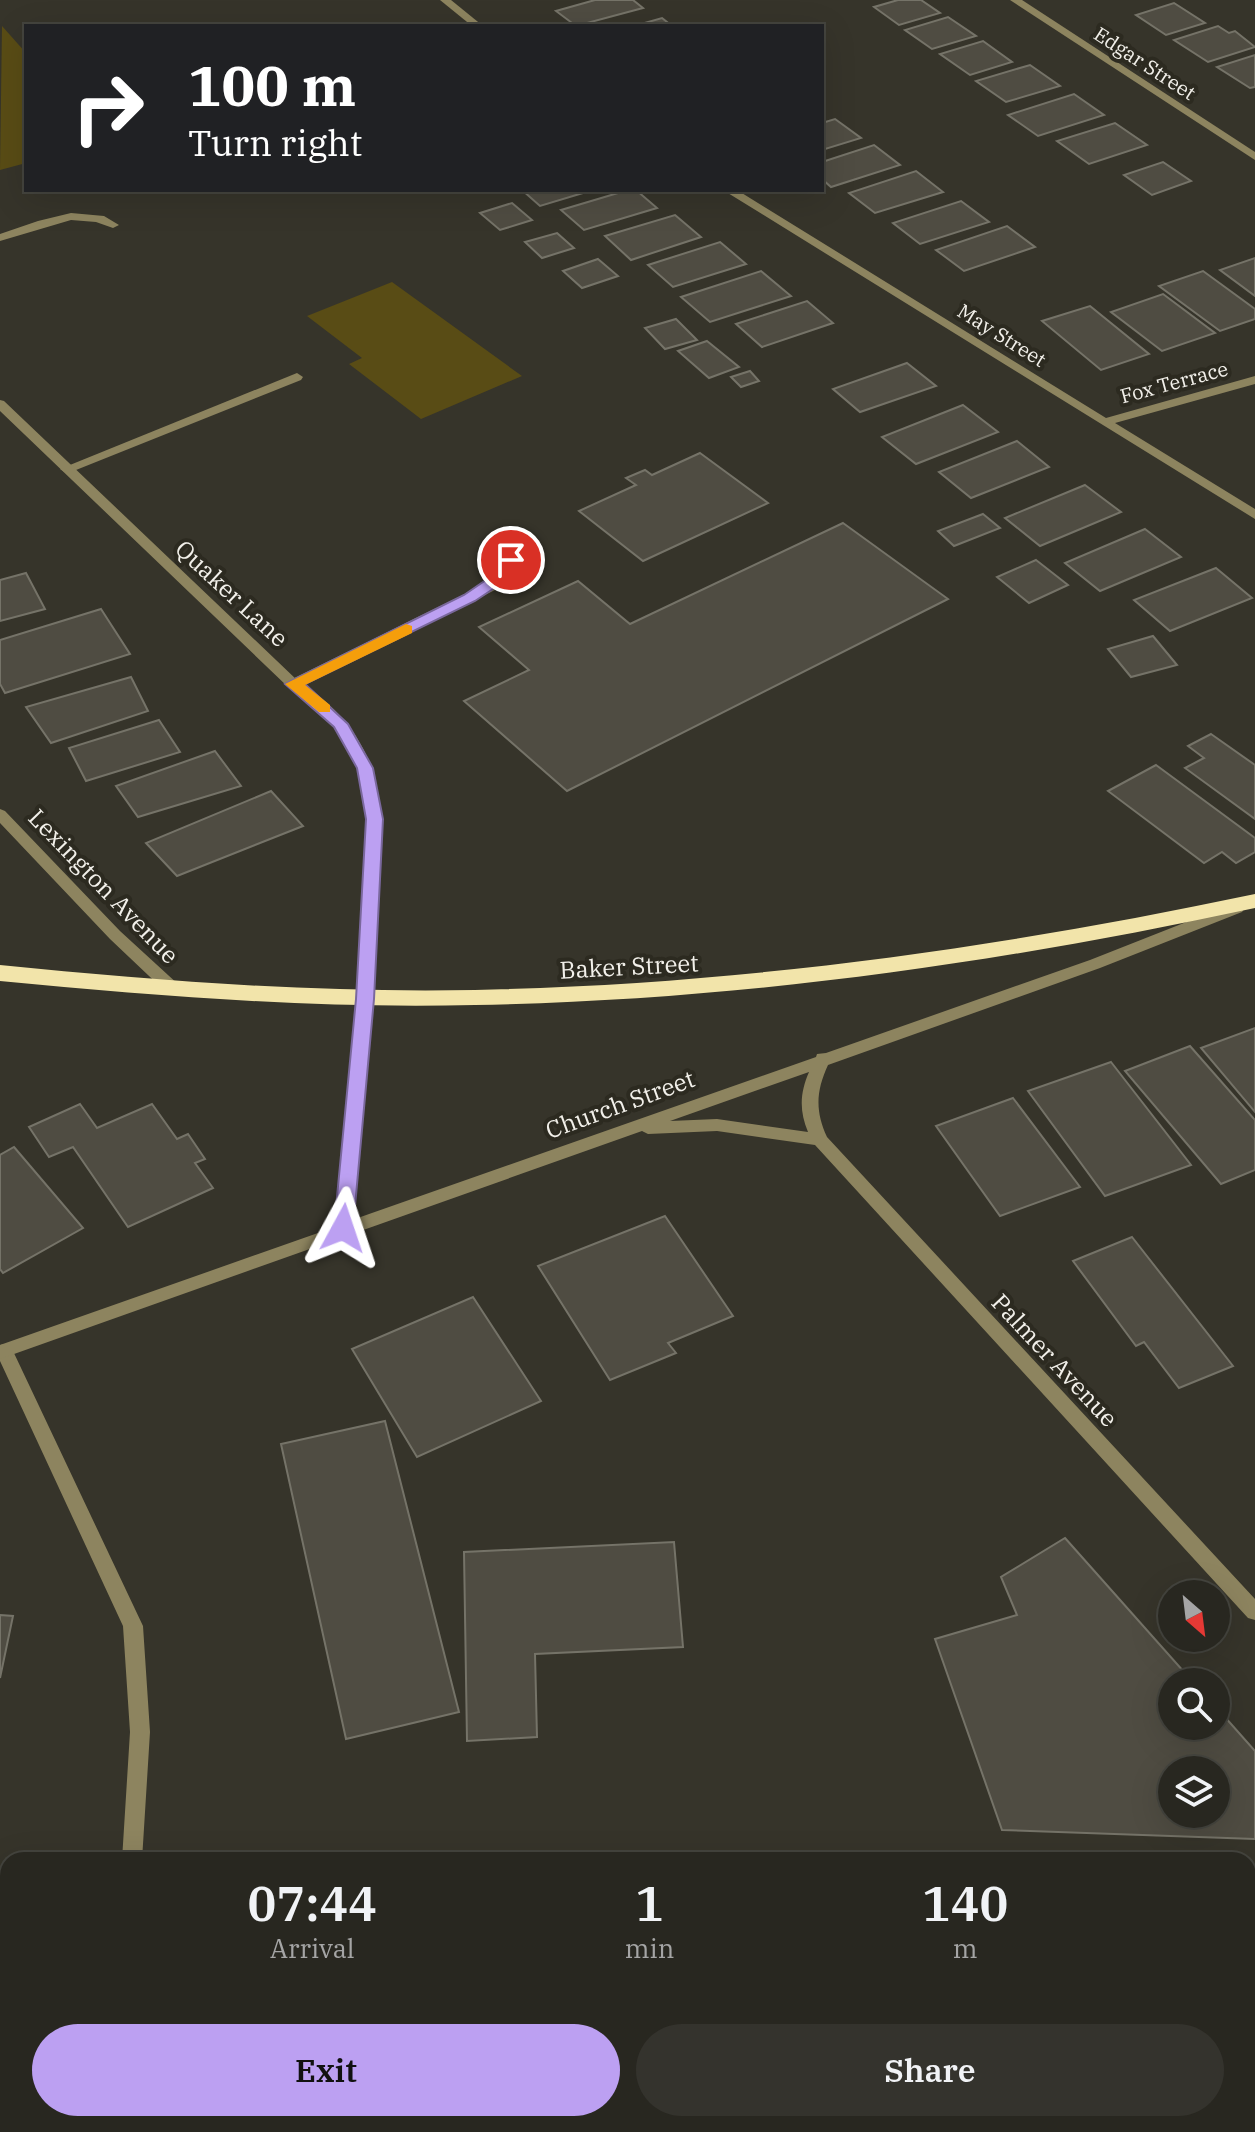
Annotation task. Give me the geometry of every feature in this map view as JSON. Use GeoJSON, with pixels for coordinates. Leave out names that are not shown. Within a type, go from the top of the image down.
{"type":"FeatureCollection","features":[{"type":"Feature","properties":{"kind":"highway","name":"Baker Street"},"geometry":{"type":"LineString","coordinates":[[0,973],[174,990],[365,999],[517,998],[812,979],[1027,949],[1255,901]]}},
{"type":"Feature","properties":{"kind":"street"},"geometry":{"type":"LineString","coordinates":[[445,0],[475,24]]}},
{"type":"Feature","properties":{"kind":"street","name":"Edgar Street"},"geometry":{"type":"LineString","coordinates":[[1015,0],[1255,157]]}},
{"type":"Feature","properties":{"kind":"street","name":"May Street"},"geometry":{"type":"LineString","coordinates":[[732,192],[1255,515]]}},
{"type":"Feature","properties":{"kind":"street"},"geometry":{"type":"LineString","coordinates":[[0,238],[77,215],[103,218],[113,225]]}},
{"type":"Feature","properties":{"kind":"street"},"geometry":{"type":"LineString","coordinates":[[66,469],[297,377]]}},
{"type":"Feature","properties":{"kind":"street","name":"Fox Terrace"},"geometry":{"type":"LineString","coordinates":[[1104,422],[1255,380]]}},
{"type":"Feature","properties":{"kind":"street","name":"Quaker Lane"},"geometry":{"type":"LineString","coordinates":[[0,404],[293,684],[310,694],[340,724],[365,768],[374,819],[365,999],[343,1228]]}},
{"type":"Feature","properties":{"kind":"street"},"geometry":{"type":"LineString","coordinates":[[293,684],[490,587],[505,574],[511,560],[504,548]]}},
{"type":"Feature","properties":{"kind":"street","name":"Lexington Avenue"},"geometry":{"type":"LineString","coordinates":[[0,814],[115,935],[174,990]]}},
{"type":"Feature","properties":{"kind":"street","name":"Church Street"},"geometry":{"type":"LineString","coordinates":[[2,1351],[1095,964],[1255,901]]}},
{"type":"Feature","properties":{"kind":"street","name":"Palmer Avenue"},"geometry":{"type":"LineString","coordinates":[[823,1058],[810,1083],[807,1114],[820,1140],[1255,1612]]}},
{"type":"Feature","properties":{"kind":"street"},"geometry":{"type":"LineString","coordinates":[[630,1129],[717,1125],[820,1140]]}},
{"type":"Feature","properties":{"kind":"street"},"geometry":{"type":"LineString","coordinates":[[2,1351],[133,1626],[140,1732],[132,1852]]}},
{"type":"Feature","properties":{"kind":"shaded area"},"geometry":{"type":"Polygon","coordinates":[[[2,26],[24,51],[24,164],[0,170],[2,26]]]}},
{"type":"Feature","properties":{"kind":"shaded area"},"geometry":{"type":"Polygon","coordinates":[[[392,282],[522,376],[421,419],[349,364],[362,358],[307,316],[392,282]]]}},
{"type":"Feature","properties":{"kind":"building"},"geometry":{"type":"Polygon","coordinates":[[[595,0],[633,0],[643,8],[583,24],[573,24],[556,11],[595,0]]]}},
{"type":"Feature","properties":{"kind":"building"},"geometry":{"type":"Polygon","coordinates":[[[898,0],[921,0],[940,13],[899,25],[874,7],[898,0]]]}},
{"type":"Feature","properties":{"kind":"building"},"geometry":{"type":"Polygon","coordinates":[[[1174,3],[1205,23],[1166,35],[1136,15],[1174,3]]]}},
{"type":"Feature","properties":{"kind":"building"},"geometry":{"type":"Polygon","coordinates":[[[948,17],[976,36],[932,49],[905,30],[948,17]]]}},
{"type":"Feature","properties":{"kind":"building"},"geometry":{"type":"Polygon","coordinates":[[[662,18],[670,24],[641,24],[662,18]]]}},
{"type":"Feature","properties":{"kind":"building"},"geometry":{"type":"Polygon","coordinates":[[[1218,26],[1229,33],[1235,31],[1255,47],[1208,62],[1174,40],[1218,26]]]}},
{"type":"Feature","properties":{"kind":"building"},"geometry":{"type":"Polygon","coordinates":[[[983,41],[1012,62],[970,75],[940,54],[983,41]]]}},
{"type":"Feature","properties":{"kind":"building"},"geometry":{"type":"Polygon","coordinates":[[[1255,55],[1255,87],[1250,88],[1217,67],[1255,55]]]}},
{"type":"Feature","properties":{"kind":"building"},"geometry":{"type":"Polygon","coordinates":[[[1030,65],[1060,86],[1006,102],[976,81],[1030,65]]]}},
{"type":"Feature","properties":{"kind":"building"},"geometry":{"type":"Polygon","coordinates":[[[1074,94],[1104,115],[1038,136],[1008,115],[1074,94]]]}},
{"type":"Feature","properties":{"kind":"building"},"geometry":{"type":"Polygon","coordinates":[[[835,119],[861,138],[824,149],[824,122],[835,119]]]}},
{"type":"Feature","properties":{"kind":"building"},"geometry":{"type":"Polygon","coordinates":[[[1115,123],[1147,145],[1089,164],[1057,141],[1115,123]]]}},
{"type":"Feature","properties":{"kind":"building"},"geometry":{"type":"Polygon","coordinates":[[[874,145],[900,165],[831,187],[824,181],[824,161],[874,145]]]}},
{"type":"Feature","properties":{"kind":"building"},"geometry":{"type":"Polygon","coordinates":[[[1163,162],[1191,181],[1152,195],[1124,175],[1163,162]]]}},
{"type":"Feature","properties":{"kind":"building"},"geometry":{"type":"Polygon","coordinates":[[[916,171],[943,192],[875,213],[849,193],[916,171]]]}},
{"type":"Feature","properties":{"kind":"building"},"geometry":{"type":"Polygon","coordinates":[[[524,192],[586,192],[540,206],[524,192]]]}},
{"type":"Feature","properties":{"kind":"building"},"geometry":{"type":"Polygon","coordinates":[[[621,192],[638,192],[657,208],[584,230],[561,210],[621,192]]]}},
{"type":"Feature","properties":{"kind":"building"},"geometry":{"type":"Polygon","coordinates":[[[961,201],[989,222],[920,244],[893,223],[961,201]]]}},
{"type":"Feature","properties":{"kind":"building"},"geometry":{"type":"Polygon","coordinates":[[[512,203],[532,220],[500,230],[480,213],[512,203]]]}},
{"type":"Feature","properties":{"kind":"building"},"geometry":{"type":"Polygon","coordinates":[[[675,215],[701,237],[631,260],[605,236],[675,215]]]}},
{"type":"Feature","properties":{"kind":"building"},"geometry":{"type":"Polygon","coordinates":[[[1007,226],[1035,247],[964,271],[936,250],[1007,226]]]}},
{"type":"Feature","properties":{"kind":"building"},"geometry":{"type":"Polygon","coordinates":[[[557,233],[574,248],[542,258],[525,242],[557,233]]]}},
{"type":"Feature","properties":{"kind":"building"},"geometry":{"type":"Polygon","coordinates":[[[720,242],[746,264],[673,287],[648,265],[720,242]]]}},
{"type":"Feature","properties":{"kind":"building"},"geometry":{"type":"Polygon","coordinates":[[[1255,258],[1255,296],[1220,270],[1255,258]]]}},
{"type":"Feature","properties":{"kind":"building"},"geometry":{"type":"Polygon","coordinates":[[[598,259],[618,276],[582,288],[563,271],[598,259]]]}},
{"type":"Feature","properties":{"kind":"building"},"geometry":{"type":"Polygon","coordinates":[[[761,271],[791,296],[710,322],[681,297],[761,271]]]}},
{"type":"Feature","properties":{"kind":"building"},"geometry":{"type":"Polygon","coordinates":[[[1203,271],[1255,309],[1255,319],[1220,331],[1159,286],[1203,271]]]}},
{"type":"Feature","properties":{"kind":"building"},"geometry":{"type":"Polygon","coordinates":[[[1163,294],[1215,333],[1162,351],[1111,312],[1163,294]]]}},
{"type":"Feature","properties":{"kind":"building"},"geometry":{"type":"Polygon","coordinates":[[[807,301],[833,323],[762,347],[736,324],[807,301]]]}},
{"type":"Feature","properties":{"kind":"building"},"geometry":{"type":"Polygon","coordinates":[[[1090,306],[1149,354],[1101,370],[1042,321],[1090,306]]]}},
{"type":"Feature","properties":{"kind":"building"},"geometry":{"type":"Polygon","coordinates":[[[676,319],[697,340],[665,349],[645,328],[676,319]]]}},
{"type":"Feature","properties":{"kind":"building"},"geometry":{"type":"Polygon","coordinates":[[[707,341],[739,367],[709,378],[678,351],[707,341]]]}},
{"type":"Feature","properties":{"kind":"building"},"geometry":{"type":"Polygon","coordinates":[[[907,363],[936,386],[860,412],[833,389],[907,363]]]}},
{"type":"Feature","properties":{"kind":"building"},"geometry":{"type":"Polygon","coordinates":[[[750,371],[759,381],[741,387],[731,377],[750,371]]]}},
{"type":"Feature","properties":{"kind":"building"},"geometry":{"type":"Polygon","coordinates":[[[963,405],[998,432],[916,464],[882,437],[963,405]]]}},
{"type":"Feature","properties":{"kind":"building"},"geometry":{"type":"Polygon","coordinates":[[[1017,441],[1049,467],[971,498],[939,472],[1017,441]]]}},
{"type":"Feature","properties":{"kind":"building"},"geometry":{"type":"Polygon","coordinates":[[[700,453],[768,503],[643,561],[579,511],[636,485],[626,478],[645,470],[652,475],[700,453]]]}},
{"type":"Feature","properties":{"kind":"building"},"geometry":{"type":"Polygon","coordinates":[[[1085,485],[1121,512],[1040,546],[1005,518],[1085,485]]]}},
{"type":"Feature","properties":{"kind":"building"},"geometry":{"type":"Polygon","coordinates":[[[983,514],[1000,528],[954,546],[938,531],[983,514]]]}},
{"type":"Feature","properties":{"kind":"building"},"geometry":{"type":"Polygon","coordinates":[[[843,523],[948,599],[567,791],[464,701],[529,670],[479,627],[578,581],[630,624],[843,523]]]}},
{"type":"Feature","properties":{"kind":"building"},"geometry":{"type":"Polygon","coordinates":[[[1145,529],[1181,557],[1100,591],[1065,563],[1145,529]]]}},
{"type":"Feature","properties":{"kind":"building"},"geometry":{"type":"Polygon","coordinates":[[[1036,560],[1068,585],[1029,603],[997,577],[1036,560]]]}},
{"type":"Feature","properties":{"kind":"building"},"geometry":{"type":"Polygon","coordinates":[[[1216,568],[1252,598],[1170,631],[1134,600],[1216,568]]]}},
{"type":"Feature","properties":{"kind":"building"},"geometry":{"type":"Polygon","coordinates":[[[26,573],[45,609],[0,621],[0,580],[26,573]]]}},
{"type":"Feature","properties":{"kind":"building"},"geometry":{"type":"Polygon","coordinates":[[[101,609],[130,654],[5,693],[0,684],[0,640],[101,609]]]}},
{"type":"Feature","properties":{"kind":"building"},"geometry":{"type":"Polygon","coordinates":[[[1153,636],[1177,665],[1131,677],[1108,649],[1153,636]]]}},
{"type":"Feature","properties":{"kind":"building"},"geometry":{"type":"Polygon","coordinates":[[[131,677],[148,711],[51,743],[26,707],[131,677]]]}},
{"type":"Feature","properties":{"kind":"building"},"geometry":{"type":"Polygon","coordinates":[[[159,720],[180,752],[86,781],[69,748],[159,720]]]}},
{"type":"Feature","properties":{"kind":"building"},"geometry":{"type":"Polygon","coordinates":[[[1211,734],[1255,765],[1255,819],[1185,768],[1204,758],[1188,746],[1211,734]]]}},
{"type":"Feature","properties":{"kind":"building"},"geometry":{"type":"Polygon","coordinates":[[[215,751],[241,786],[138,817],[116,786],[215,751]]]}},
{"type":"Feature","properties":{"kind":"building"},"geometry":{"type":"Polygon","coordinates":[[[1156,765],[1255,838],[1255,852],[1236,863],[1222,852],[1204,863],[1108,791],[1156,765]]]}},
{"type":"Feature","properties":{"kind":"building"},"geometry":{"type":"Polygon","coordinates":[[[271,791],[303,826],[177,876],[146,843],[271,791]]]}},
{"type":"Feature","properties":{"kind":"building"},"geometry":{"type":"Polygon","coordinates":[[[1255,1028],[1255,1112],[1201,1048],[1255,1028]]]}},
{"type":"Feature","properties":{"kind":"building"},"geometry":{"type":"Polygon","coordinates":[[[1190,1046],[1255,1120],[1255,1170],[1221,1184],[1125,1071],[1190,1046]]]}},
{"type":"Feature","properties":{"kind":"building"},"geometry":{"type":"Polygon","coordinates":[[[1111,1062],[1191,1165],[1105,1196],[1028,1091],[1111,1062]]]}},
{"type":"Feature","properties":{"kind":"building"},"geometry":{"type":"Polygon","coordinates":[[[1013,1098],[1080,1187],[1000,1216],[936,1126],[1013,1098]]]}},
{"type":"Feature","properties":{"kind":"building"},"geometry":{"type":"Polygon","coordinates":[[[80,1104],[97,1128],[152,1104],[177,1139],[188,1134],[205,1159],[195,1163],[213,1188],[128,1227],[73,1147],[49,1157],[29,1127],[80,1104]]]}},
{"type":"Feature","properties":{"kind":"building"},"geometry":{"type":"Polygon","coordinates":[[[14,1147],[83,1228],[3,1273],[0,1269],[0,1155],[14,1147]]]}},
{"type":"Feature","properties":{"kind":"building"},"geometry":{"type":"Polygon","coordinates":[[[665,1216],[733,1316],[668,1343],[676,1353],[610,1380],[538,1266],[665,1216]]]}},
{"type":"Feature","properties":{"kind":"building"},"geometry":{"type":"Polygon","coordinates":[[[1132,1237],[1233,1366],[1179,1388],[1144,1342],[1136,1346],[1073,1261],[1132,1237]]]}},
{"type":"Feature","properties":{"kind":"building"},"geometry":{"type":"Polygon","coordinates":[[[473,1297],[541,1401],[417,1457],[352,1349],[473,1297]]]}},
{"type":"Feature","properties":{"kind":"building"},"geometry":{"type":"Polygon","coordinates":[[[385,1421],[459,1712],[346,1739],[281,1444],[385,1421]]]}},
{"type":"Feature","properties":{"kind":"building"},"geometry":{"type":"Polygon","coordinates":[[[1065,1538],[1158,1643],[1158,1652],[1166,1652],[1181,1668],[1158,1668],[1158,1740],[1230,1740],[1230,1723],[1255,1751],[1255,1839],[1002,1830],[935,1639],[1017,1615],[1001,1577],[1065,1538]]]}},
{"type":"Feature","properties":{"kind":"building"},"geometry":{"type":"Polygon","coordinates":[[[674,1542],[683,1647],[535,1654],[537,1737],[467,1741],[464,1552],[674,1542]]]}},
{"type":"Feature","properties":{"kind":"building"},"geometry":{"type":"Polygon","coordinates":[[[0,1615],[13,1616],[0,1678],[0,1615]]]}},
{"type":"Feature","properties":{"kind":"slow traffic"},"geometry":{"type":"LineString","coordinates":[[325,709],[310,694],[293,684],[406,629]]}},
{"type":"Feature","properties":{"kind":"route"},"geometry":{"type":"LineString","coordinates":[[343,1228],[365,999],[374,819],[365,768],[340,724],[310,694],[293,684],[490,587],[505,574],[511,560]]}}]}
